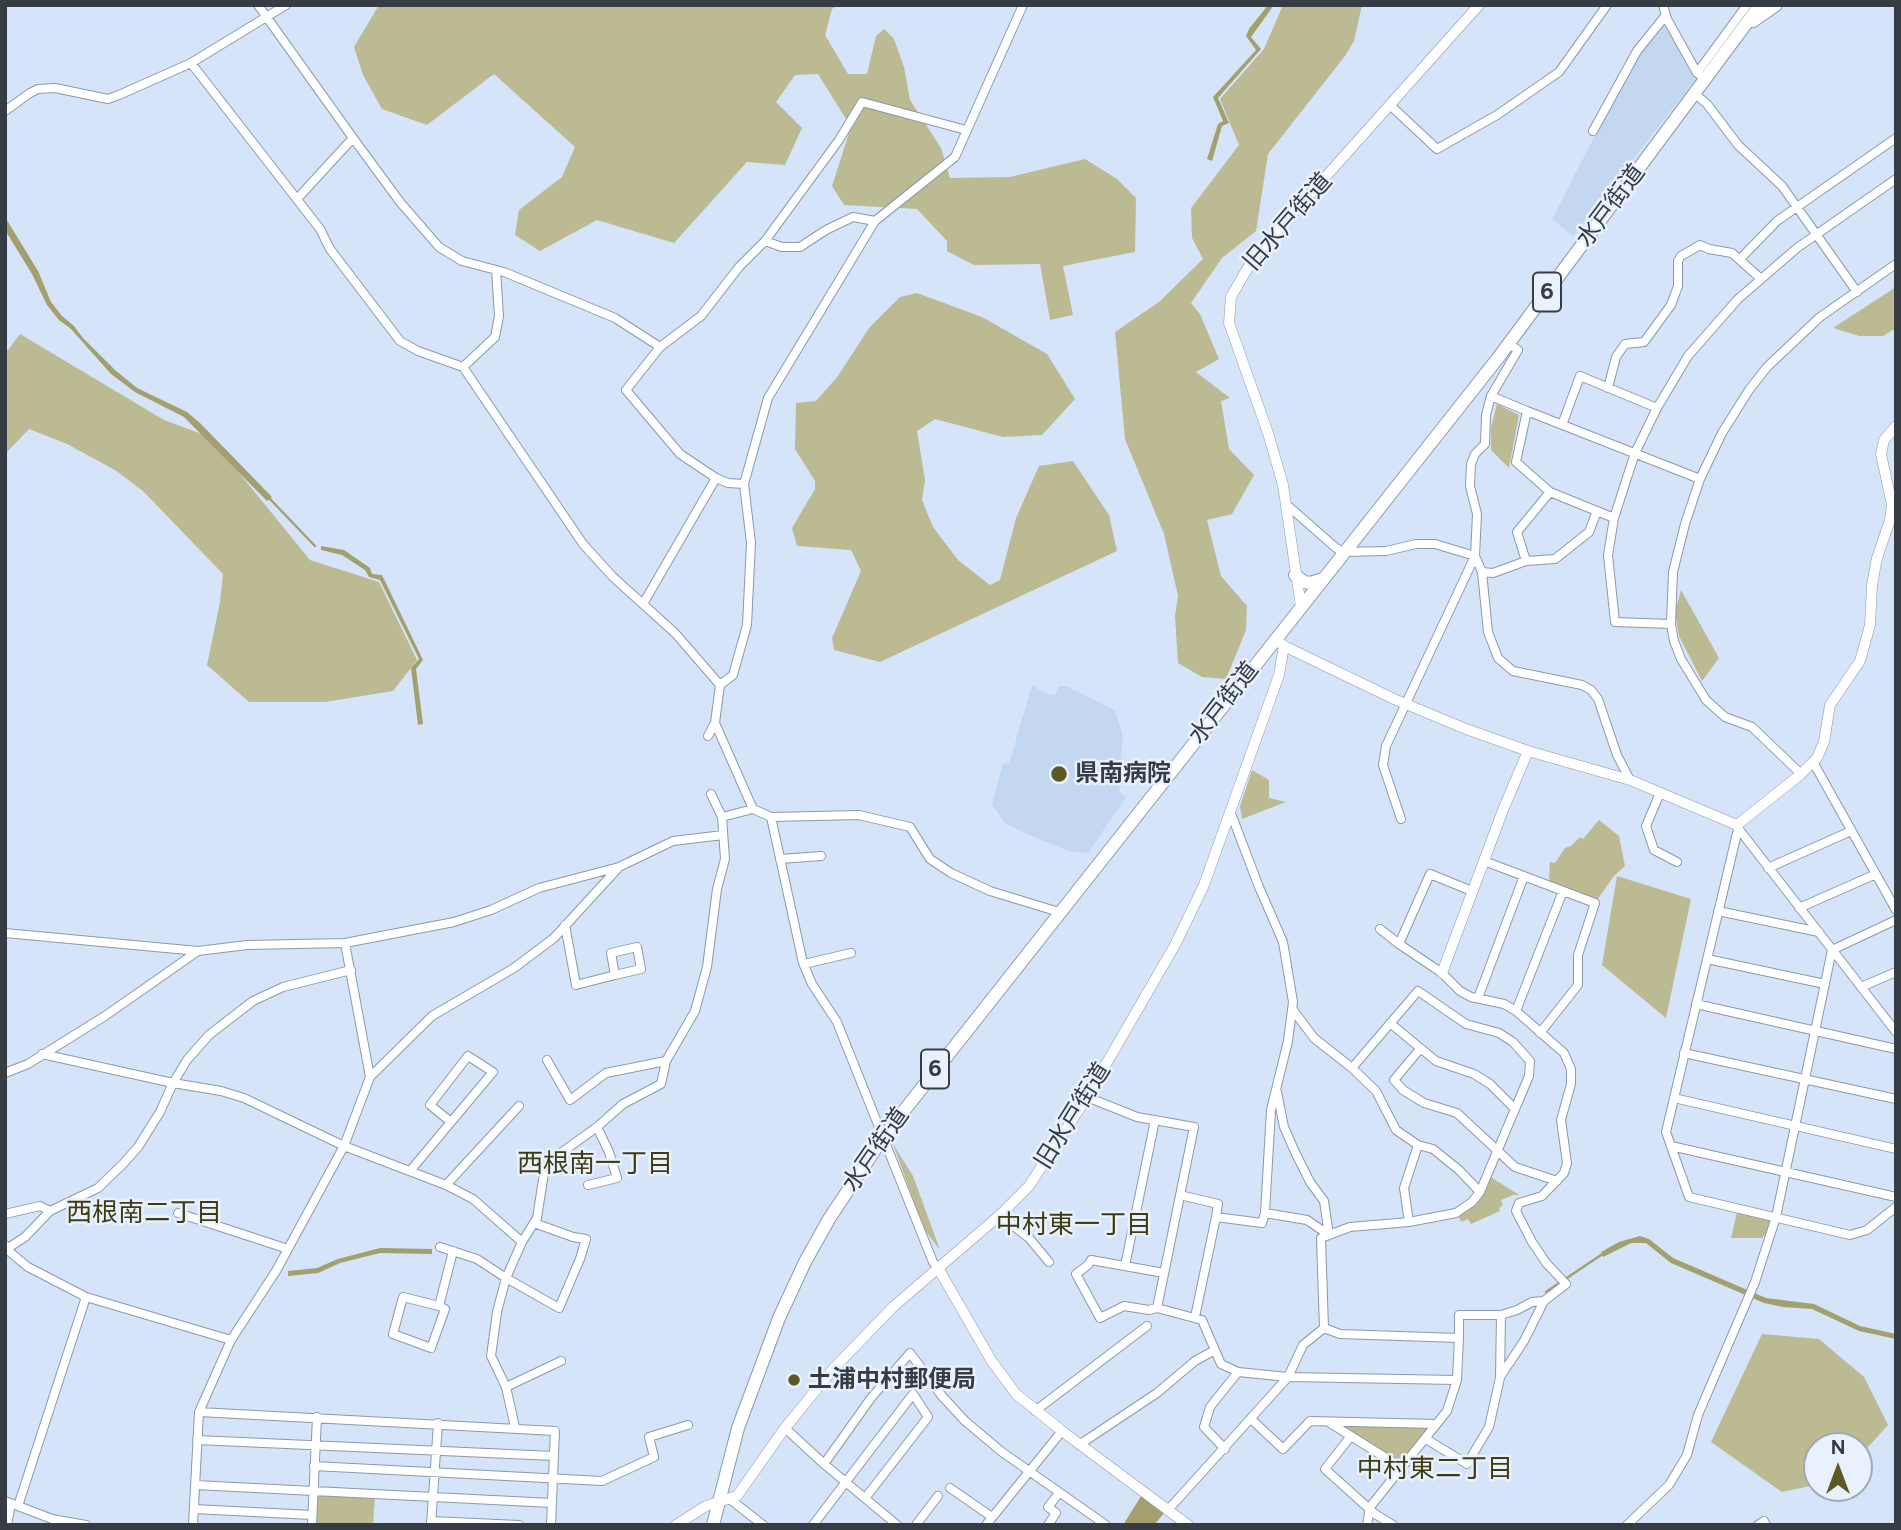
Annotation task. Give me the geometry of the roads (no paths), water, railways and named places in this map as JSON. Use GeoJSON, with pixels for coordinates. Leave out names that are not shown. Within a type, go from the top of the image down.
{"type":"FeatureCollection","features":[{"type":"Feature","properties":{"kind":"highway","name":"6"},"geometry":{"type":"LineString","coordinates":[[1745,27],[1760,5]]}},
{"type":"Feature","properties":{"kind":"highway"},"geometry":{"type":"LineString","coordinates":[[1745,27],[1776,5]]}},
{"type":"Feature","properties":{"kind":"highway","name":"水戸街道"},"geometry":{"type":"LineString","coordinates":[[713,1525],[725,1501],[738,1428],[779,1318],[829,1219],[884,1136],[1059,912],[1280,643],[1301,607],[1508,344],[1695,94],[1702,76],[1745,27]]}},
{"type":"Feature","properties":{"kind":"highway"},"geometry":{"type":"LineString","coordinates":[[1295,576],[1310,583],[1323,579]]}},
{"type":"Feature","properties":{"kind":"street"},"geometry":{"type":"LineString","coordinates":[[258,5],[353,138],[432,242],[462,261],[496,270],[615,318],[660,347]]}},
{"type":"Feature","properties":{"kind":"street"},"geometry":{"type":"LineString","coordinates":[[5,111],[38,89],[55,88],[108,99],[191,63],[286,5]]}},
{"type":"Feature","properties":{"kind":"street"},"geometry":{"type":"LineString","coordinates":[[708,736],[715,723],[720,685],[733,675],[747,625],[751,543],[744,484],[768,398],[875,220],[955,156],[1023,5]]}},
{"type":"Feature","properties":{"kind":"street","name":"旧水戸街道"},"geometry":{"type":"LineString","coordinates":[[1301,607],[1286,504],[1268,433],[1229,323],[1231,297],[1240,277],[1254,257],[1479,5]]}},
{"type":"Feature","properties":{"kind":"street"},"geometry":{"type":"LineString","coordinates":[[1391,106],[1437,149],[1497,115],[1559,72],[1607,5]]}},
{"type":"Feature","properties":{"kind":"street"},"geometry":{"type":"LineString","coordinates":[[1663,5],[1666,15],[1702,76],[1746,5]]}},
{"type":"Feature","properties":{"kind":"street"},"geometry":{"type":"LineString","coordinates":[[1593,131],[1637,51],[1666,15]]}},
{"type":"Feature","properties":{"kind":"street"},"geometry":{"type":"LineString","coordinates":[[191,63],[320,229],[330,249],[400,341],[418,351],[463,367],[583,544],[613,576],[675,633],[720,685]]}},
{"type":"Feature","properties":{"kind":"street"},"geometry":{"type":"LineString","coordinates":[[1695,94],[1707,104],[1738,145],[1782,186],[1857,292]]}},
{"type":"Feature","properties":{"kind":"street"},"geometry":{"type":"LineString","coordinates":[[744,484],[728,483],[716,478],[680,454],[626,390],[660,347],[701,316],[739,267],[765,242],[839,139],[862,102],[966,131]]}},
{"type":"Feature","properties":{"kind":"street"},"geometry":{"type":"LineString","coordinates":[[297,199],[353,138]]}},
{"type":"Feature","properties":{"kind":"street"},"geometry":{"type":"LineString","coordinates":[[1741,258],[1777,221],[1896,138]]}},
{"type":"Feature","properties":{"kind":"street"},"geometry":{"type":"LineString","coordinates":[[1671,624],[1615,622],[1608,555],[1614,518],[1635,453],[1657,408],[1703,337],[1760,278],[1896,179]]}},
{"type":"Feature","properties":{"kind":"street"},"geometry":{"type":"LineString","coordinates":[[765,242],[782,247],[800,247],[825,230],[852,217],[875,220]]}},
{"type":"Feature","properties":{"kind":"street"},"geometry":{"type":"LineString","coordinates":[[1608,388],[1616,357],[1625,344],[1643,342],[1671,305],[1678,286],[1678,261],[1681,256],[1700,245],[1732,253],[1741,258],[1760,278]]}},
{"type":"Feature","properties":{"kind":"street"},"geometry":{"type":"LineString","coordinates":[[1801,774],[1752,727],[1725,717],[1706,700],[1681,659],[1671,624],[1674,572],[1685,524],[1700,479],[1722,433],[1767,367],[1820,317],[1896,264]]}},
{"type":"Feature","properties":{"kind":"street"},"geometry":{"type":"LineString","coordinates":[[463,367],[495,337],[499,316],[496,270]]}},
{"type":"Feature","properties":{"kind":"street"},"geometry":{"type":"LineString","coordinates":[[1401,819],[1382,765],[1386,746],[1408,704],[1475,556],[1477,514],[1470,486],[1471,464],[1475,454],[1485,444],[1486,415],[1491,396],[1518,351],[1508,344]]}},
{"type":"Feature","properties":{"kind":"street"},"geometry":{"type":"LineString","coordinates":[[1562,425],[1580,376],[1657,408]]}},
{"type":"Feature","properties":{"kind":"street"},"geometry":{"type":"LineString","coordinates":[[1491,396],[1700,479]]}},
{"type":"Feature","properties":{"kind":"street"},"geometry":{"type":"LineString","coordinates":[[1527,411],[1516,462],[1550,492],[1614,518]]}},
{"type":"Feature","properties":{"kind":"street"},"geometry":{"type":"LineString","coordinates":[[1896,426],[1884,440],[1881,454],[1892,505],[1890,520],[1877,558],[1866,645],[1860,661],[1830,705],[1824,742],[1813,762],[1738,827],[1666,1132],[1689,1197],[1850,1235],[1867,1230],[1896,1207]]}},
{"type":"Feature","properties":{"kind":"street"},"geometry":{"type":"LineString","coordinates":[[643,604],[716,478]]}},
{"type":"Feature","properties":{"kind":"street"},"geometry":{"type":"LineString","coordinates":[[1526,561],[1517,532],[1550,492]]}},
{"type":"Feature","properties":{"kind":"street"},"geometry":{"type":"LineString","coordinates":[[1286,504],[1343,552],[1386,551],[1416,544],[1435,544],[1475,556],[1482,572],[1488,632],[1498,658],[1513,671],[1582,685],[1591,690],[1598,699],[1617,755],[1630,780]]}},
{"type":"Feature","properties":{"kind":"street"},"geometry":{"type":"LineString","coordinates":[[1482,572],[1493,573],[1526,561],[1555,559],[1589,532],[1597,511]]}},
{"type":"Feature","properties":{"kind":"street"},"geometry":{"type":"LineString","coordinates":[[1280,643],[1408,704],[1528,751],[1630,780],[1738,827],[1894,1028]]}},
{"type":"Feature","properties":{"kind":"street","name":"旧水戸街道"},"geometry":{"type":"LineString","coordinates":[[725,1501],[746,1486],[785,1428],[834,1368],[893,1307],[1000,1216],[1029,1186],[1087,1097],[1175,944],[1204,885],[1279,675],[1280,643]]}},
{"type":"Feature","properties":{"kind":"street"},"geometry":{"type":"LineString","coordinates":[[715,723],[753,809]]}},
{"type":"Feature","properties":{"kind":"street"},"geometry":{"type":"LineString","coordinates":[[1442,973],[1528,751]]}},
{"type":"Feature","properties":{"kind":"street"},"geometry":{"type":"LineString","coordinates":[[1813,762],[1896,910]]}},
{"type":"Feature","properties":{"kind":"street"},"geometry":{"type":"LineString","coordinates":[[1660,793],[1646,826],[1654,850],[1677,862]]}},
{"type":"Feature","properties":{"kind":"street"},"geometry":{"type":"LineString","coordinates":[[515,1427],[506,1388],[491,1356],[497,1311],[506,1278],[537,1217],[544,1173],[551,1160],[597,1127],[623,1104],[661,1084],[666,1062],[695,1011],[707,967],[716,889],[725,859],[722,817],[711,794]]}},
{"type":"Feature","properties":{"kind":"street"},"geometry":{"type":"LineString","coordinates":[[722,817],[753,809],[771,817],[859,816],[910,827],[930,859],[951,873],[990,891],[1059,912]]}},
{"type":"Feature","properties":{"kind":"street"},"geometry":{"type":"LineString","coordinates":[[1216,1217],[1262,1223],[1265,1213],[1270,1121],[1293,1010],[1283,942],[1230,811]]}},
{"type":"Feature","properties":{"kind":"street"},"geometry":{"type":"LineString","coordinates":[[771,817],[804,964],[812,984],[837,1022],[933,1262],[1003,1379],[1035,1411],[1188,1525]]}},
{"type":"Feature","properties":{"kind":"street"},"geometry":{"type":"LineString","coordinates":[[1768,868],[1851,831]]}},
{"type":"Feature","properties":{"kind":"street"},"geometry":{"type":"LineString","coordinates":[[5,933],[198,951],[247,945],[345,943],[454,922],[491,910],[539,888],[619,867],[673,841],[723,835]]}},
{"type":"Feature","properties":{"kind":"street"},"geometry":{"type":"LineString","coordinates":[[780,859],[821,856]]}},
{"type":"Feature","properties":{"kind":"street"},"geometry":{"type":"LineString","coordinates":[[1484,860],[1595,903],[1578,955],[1578,985],[1540,1033]]}},
{"type":"Feature","properties":{"kind":"street"},"geometry":{"type":"LineString","coordinates":[[193,1525],[199,1412],[231,1340],[288,1250],[344,1146],[370,1077],[432,1016],[514,968],[554,938],[619,867]]}},
{"type":"Feature","properties":{"kind":"street"},"geometry":{"type":"LineString","coordinates":[[1399,944],[1430,874],[1472,891]]}},
{"type":"Feature","properties":{"kind":"street"},"geometry":{"type":"LineString","coordinates":[[1799,908],[1875,874]]}},
{"type":"Feature","properties":{"kind":"street"},"geometry":{"type":"LineString","coordinates":[[1478,998],[1524,876]]}},
{"type":"Feature","properties":{"kind":"street"},"geometry":{"type":"LineString","coordinates":[[1516,1011],[1563,891]]}},
{"type":"Feature","properties":{"kind":"street"},"geometry":{"type":"LineString","coordinates":[[1718,911],[1819,932]]}},
{"type":"Feature","properties":{"kind":"street"},"geometry":{"type":"LineString","coordinates":[[1832,950],[1896,920]]}},
{"type":"Feature","properties":{"kind":"street"},"geometry":{"type":"LineString","coordinates":[[565,925],[576,985],[615,975]]}},
{"type":"Feature","properties":{"kind":"street"},"geometry":{"type":"LineString","coordinates":[[1380,929],[1442,973],[1460,991],[1504,1004],[1516,1011],[1564,1053],[1571,1069],[1561,1120],[1567,1163],[1564,1173],[1542,1196],[1519,1203],[1516,1211],[1547,1264],[1566,1284],[1544,1301],[1514,1358],[1500,1378]]}},
{"type":"Feature","properties":{"kind":"street"},"geometry":{"type":"LineString","coordinates":[[345,943],[370,1077]]}},
{"type":"Feature","properties":{"kind":"street"},"geometry":{"type":"LineString","coordinates":[[1627,1525],[1669,1485],[1687,1455],[1698,1415],[1755,1282],[1776,1217],[1832,950]]}},
{"type":"Feature","properties":{"kind":"street"},"geometry":{"type":"LineString","coordinates":[[5,1073],[28,1064],[105,1016],[198,951]]}},
{"type":"Feature","properties":{"kind":"street"},"geometry":{"type":"LineString","coordinates":[[804,964],[851,953]]}},
{"type":"Feature","properties":{"kind":"street"},"geometry":{"type":"LineString","coordinates":[[1707,959],[1825,984]]}},
{"type":"Feature","properties":{"kind":"street"},"geometry":{"type":"LineString","coordinates":[[231,1340],[86,1297],[28,1267],[6,1248],[25,1237],[50,1210],[99,1188],[123,1164],[138,1147],[160,1112],[187,1060],[209,1035],[253,1001],[283,987],[351,970]]}},
{"type":"Feature","properties":{"kind":"street"},"geometry":{"type":"LineString","coordinates":[[1861,987],[1896,972]]}},
{"type":"Feature","properties":{"kind":"street"},"geometry":{"type":"LineString","coordinates":[[1324,1328],[1321,1238],[1350,1227],[1409,1222],[1456,1213],[1472,1202],[1480,1192],[1529,1076],[1530,1061],[1513,1042],[1499,1033],[1466,1024],[1418,991],[1352,1068]]}},
{"type":"Feature","properties":{"kind":"street"},"geometry":{"type":"LineString","coordinates":[[1696,1004],[1896,1049]]}},
{"type":"Feature","properties":{"kind":"street"},"geometry":{"type":"LineString","coordinates":[[1293,1010],[1314,1038],[1376,1091],[1395,1130],[1418,1145],[1433,1149],[1480,1192]]}},
{"type":"Feature","properties":{"kind":"street"},"geometry":{"type":"LineString","coordinates":[[1390,1023],[1436,1062],[1474,1074],[1490,1084],[1515,1109]]}},
{"type":"Feature","properties":{"kind":"street"},"geometry":{"type":"LineString","coordinates":[[1420,1049],[1394,1080],[1403,1090],[1424,1103],[1457,1113],[1515,1167],[1557,1181]]}},
{"type":"Feature","properties":{"kind":"street"},"geometry":{"type":"LineString","coordinates":[[1684,1053],[1896,1099]]}},
{"type":"Feature","properties":{"kind":"street"},"geometry":{"type":"LineString","coordinates":[[42,1055],[244,1098],[344,1146],[446,1185],[473,1199],[522,1242]]}},
{"type":"Feature","properties":{"kind":"street"},"geometry":{"type":"LineString","coordinates":[[410,1171],[493,1072],[468,1056],[430,1105],[451,1122]]}},
{"type":"Feature","properties":{"kind":"street"},"geometry":{"type":"LineString","coordinates":[[547,1060],[570,1100],[606,1073],[666,1062]]}},
{"type":"Feature","properties":{"kind":"street"},"geometry":{"type":"LineString","coordinates":[[1276,1089],[1284,1127],[1310,1182],[1324,1201],[1329,1235]]}},
{"type":"Feature","properties":{"kind":"street"},"geometry":{"type":"LineString","coordinates":[[1087,1097],[1137,1117],[1194,1127],[1157,1308]]}},
{"type":"Feature","properties":{"kind":"street"},"geometry":{"type":"LineString","coordinates":[[1674,1098],[1896,1149]]}},
{"type":"Feature","properties":{"kind":"street"},"geometry":{"type":"LineString","coordinates":[[446,1185],[519,1106]]}},
{"type":"Feature","properties":{"kind":"street"},"geometry":{"type":"LineString","coordinates":[[1125,1266],[1155,1120]]}},
{"type":"Feature","properties":{"kind":"street"},"geometry":{"type":"LineString","coordinates":[[588,1185],[617,1178],[597,1127]]}},
{"type":"Feature","properties":{"kind":"street"},"geometry":{"type":"LineString","coordinates":[[1409,1222],[1404,1188],[1418,1145]]}},
{"type":"Feature","properties":{"kind":"street"},"geometry":{"type":"LineString","coordinates":[[1671,1146],[1896,1197]]}},
{"type":"Feature","properties":{"kind":"street"},"geometry":{"type":"LineString","coordinates":[[1180,1195],[1218,1204],[1195,1317]]}},
{"type":"Feature","properties":{"kind":"street"},"geometry":{"type":"LineString","coordinates":[[5,1214],[40,1206],[50,1210]]}},
{"type":"Feature","properties":{"kind":"street"},"geometry":{"type":"LineString","coordinates":[[178,1213],[288,1250]]}},
{"type":"Feature","properties":{"kind":"street"},"geometry":{"type":"LineString","coordinates":[[1265,1213],[1307,1220],[1329,1235]]}},
{"type":"Feature","properties":{"kind":"street"},"geometry":{"type":"LineString","coordinates":[[1000,1216],[1028,1238],[1049,1262]]}},
{"type":"Feature","properties":{"kind":"street"},"geometry":{"type":"LineString","coordinates":[[440,1247],[477,1259],[559,1308],[586,1239],[534,1223]]}},
{"type":"Feature","properties":{"kind":"street"},"geometry":{"type":"LineString","coordinates":[[439,1306],[453,1251]]}},
{"type":"Feature","properties":{"kind":"street"},"geometry":{"type":"LineString","coordinates":[[1164,1273],[1091,1260],[1076,1274],[1100,1318],[1124,1306],[1149,1310],[1157,1308],[1202,1320],[1221,1364],[1238,1372],[1288,1377],[1457,1380]]}},
{"type":"Feature","properties":{"kind":"street"},"geometry":{"type":"LineString","coordinates":[[7,1525],[11,1504],[86,1297]]}},
{"type":"Feature","properties":{"kind":"street"},"geometry":{"type":"LineString","coordinates":[[403,1297],[439,1306],[445,1310],[431,1348],[393,1334],[403,1297]]}},
{"type":"Feature","properties":{"kind":"street"},"geometry":{"type":"LineString","coordinates":[[1367,1525],[1370,1507],[1447,1411],[1457,1380],[1459,1315],[1501,1315],[1517,1311],[1532,1302],[1544,1301]]}},
{"type":"Feature","properties":{"kind":"street"},"geometry":{"type":"LineString","coordinates":[[1426,1439],[1467,1464],[1489,1427],[1500,1378],[1501,1315]]}},
{"type":"Feature","properties":{"kind":"street"},"geometry":{"type":"LineString","coordinates":[[1035,1411],[1147,1326]]}},
{"type":"Feature","properties":{"kind":"street"},"geometry":{"type":"LineString","coordinates":[[1324,1328],[1340,1335],[1459,1338]]}},
{"type":"Feature","properties":{"kind":"street"},"geometry":{"type":"LineString","coordinates":[[1168,1510],[1288,1377],[1303,1345],[1324,1328]]}},
{"type":"Feature","properties":{"kind":"street"},"geometry":{"type":"LineString","coordinates":[[1079,1445],[1215,1350]]}},
{"type":"Feature","properties":{"kind":"street"},"geometry":{"type":"LineString","coordinates":[[824,1464],[871,1398],[910,1353],[965,1422],[1106,1525]]}},
{"type":"Feature","properties":{"kind":"street"},"geometry":{"type":"LineString","coordinates":[[506,1388],[561,1362]]}},
{"type":"Feature","properties":{"kind":"street"},"geometry":{"type":"LineString","coordinates":[[1225,1448],[1203,1427],[1210,1407],[1238,1372]]}},
{"type":"Feature","properties":{"kind":"street"},"geometry":{"type":"LineString","coordinates":[[813,1525],[912,1394],[928,1417],[866,1497]]}},
{"type":"Feature","properties":{"kind":"street"},"geometry":{"type":"LineString","coordinates":[[199,1412],[555,1430],[551,1525]]}},
{"type":"Feature","properties":{"kind":"street"},"geometry":{"type":"LineString","coordinates":[[312,1525],[317,1418]]}},
{"type":"Feature","properties":{"kind":"street"},"geometry":{"type":"LineString","coordinates":[[1251,1419],[1283,1449],[1310,1421],[1436,1424]]}},
{"type":"Feature","properties":{"kind":"street"},"geometry":{"type":"LineString","coordinates":[[1328,1422],[1402,1468]]}},
{"type":"Feature","properties":{"kind":"street"},"geometry":{"type":"LineString","coordinates":[[438,1423],[431,1523],[519,1525]]}},
{"type":"Feature","properties":{"kind":"street"},"geometry":{"type":"LineString","coordinates":[[314,1466],[602,1481],[654,1457],[649,1437],[688,1425]]}},
{"type":"Feature","properties":{"kind":"street"},"geometry":{"type":"LineString","coordinates":[[785,1428],[897,1525]]}},
{"type":"Feature","properties":{"kind":"street"},"geometry":{"type":"LineString","coordinates":[[986,1525],[1062,1431]]}},
{"type":"Feature","properties":{"kind":"street"},"geometry":{"type":"LineString","coordinates":[[1351,1436],[1325,1469],[1376,1514],[1393,1525]]}},
{"type":"Feature","properties":{"kind":"street"},"geometry":{"type":"LineString","coordinates":[[198,1440],[554,1456]]}},
{"type":"Feature","properties":{"kind":"street"},"geometry":{"type":"LineString","coordinates":[[195,1485],[552,1503]]}},
{"type":"Feature","properties":{"kind":"street"},"geometry":{"type":"LineString","coordinates":[[950,1488],[992,1517]]}},
{"type":"Feature","properties":{"kind":"street"},"geometry":{"type":"LineString","coordinates":[[1048,1525],[1056,1513],[1048,1507],[1059,1493]]}},
{"type":"Feature","properties":{"kind":"street"},"geometry":{"type":"LineString","coordinates":[[916,1525],[938,1496]]}},
{"type":"Feature","properties":{"kind":"street"},"geometry":{"type":"LineString","coordinates":[[676,1525],[696,1511],[725,1501],[763,1525]]}},
{"type":"Feature","properties":{"kind":"street"},"geometry":{"type":"LineString","coordinates":[[11,1504],[52,1519],[86,1525]]}},
{"type":"Feature","properties":{"kind":"street"},"geometry":{"type":"LineString","coordinates":[[194,1508],[312,1515]]}},
{"type":"Feature","properties":{"kind":"street"},"geometry":{"type":"LineString","coordinates":[[1758,1525],[1764,1521],[1766,1525]]}},
{"type":"Feature","properties":{"kind":"waterway"},"geometry":{"type":"LineString","coordinates":[[269,498],[315,546]]}},
{"type":"Feature","properties":{"kind":"waterway"},"geometry":{"type":"LineString","coordinates":[[1546,1292],[1604,1253]]}},
{"type":"Feature","properties":{"kind":"place","name":"県南病院"},"geometry":{"type":"Point","coordinates":[1059,774]}},
{"type":"Feature","properties":{"kind":"place","name":"土浦中村郵便局"},"geometry":{"type":"Point","coordinates":[794,1380]}},
{"type":"Feature","properties":{"kind":"district","name":"西根南一丁目"},"geometry":{"type":"Point","coordinates":[595,1164]}},
{"type":"Feature","properties":{"kind":"district","name":"西根南二丁目"},"geometry":{"type":"Point","coordinates":[144,1213]}},
{"type":"Feature","properties":{"kind":"district","name":"中村東一丁目"},"geometry":{"type":"Point","coordinates":[1074,1225]}},
{"type":"Feature","properties":{"kind":"district","name":"中村東二丁目"},"geometry":{"type":"Point","coordinates":[1435,1469]}}]}
